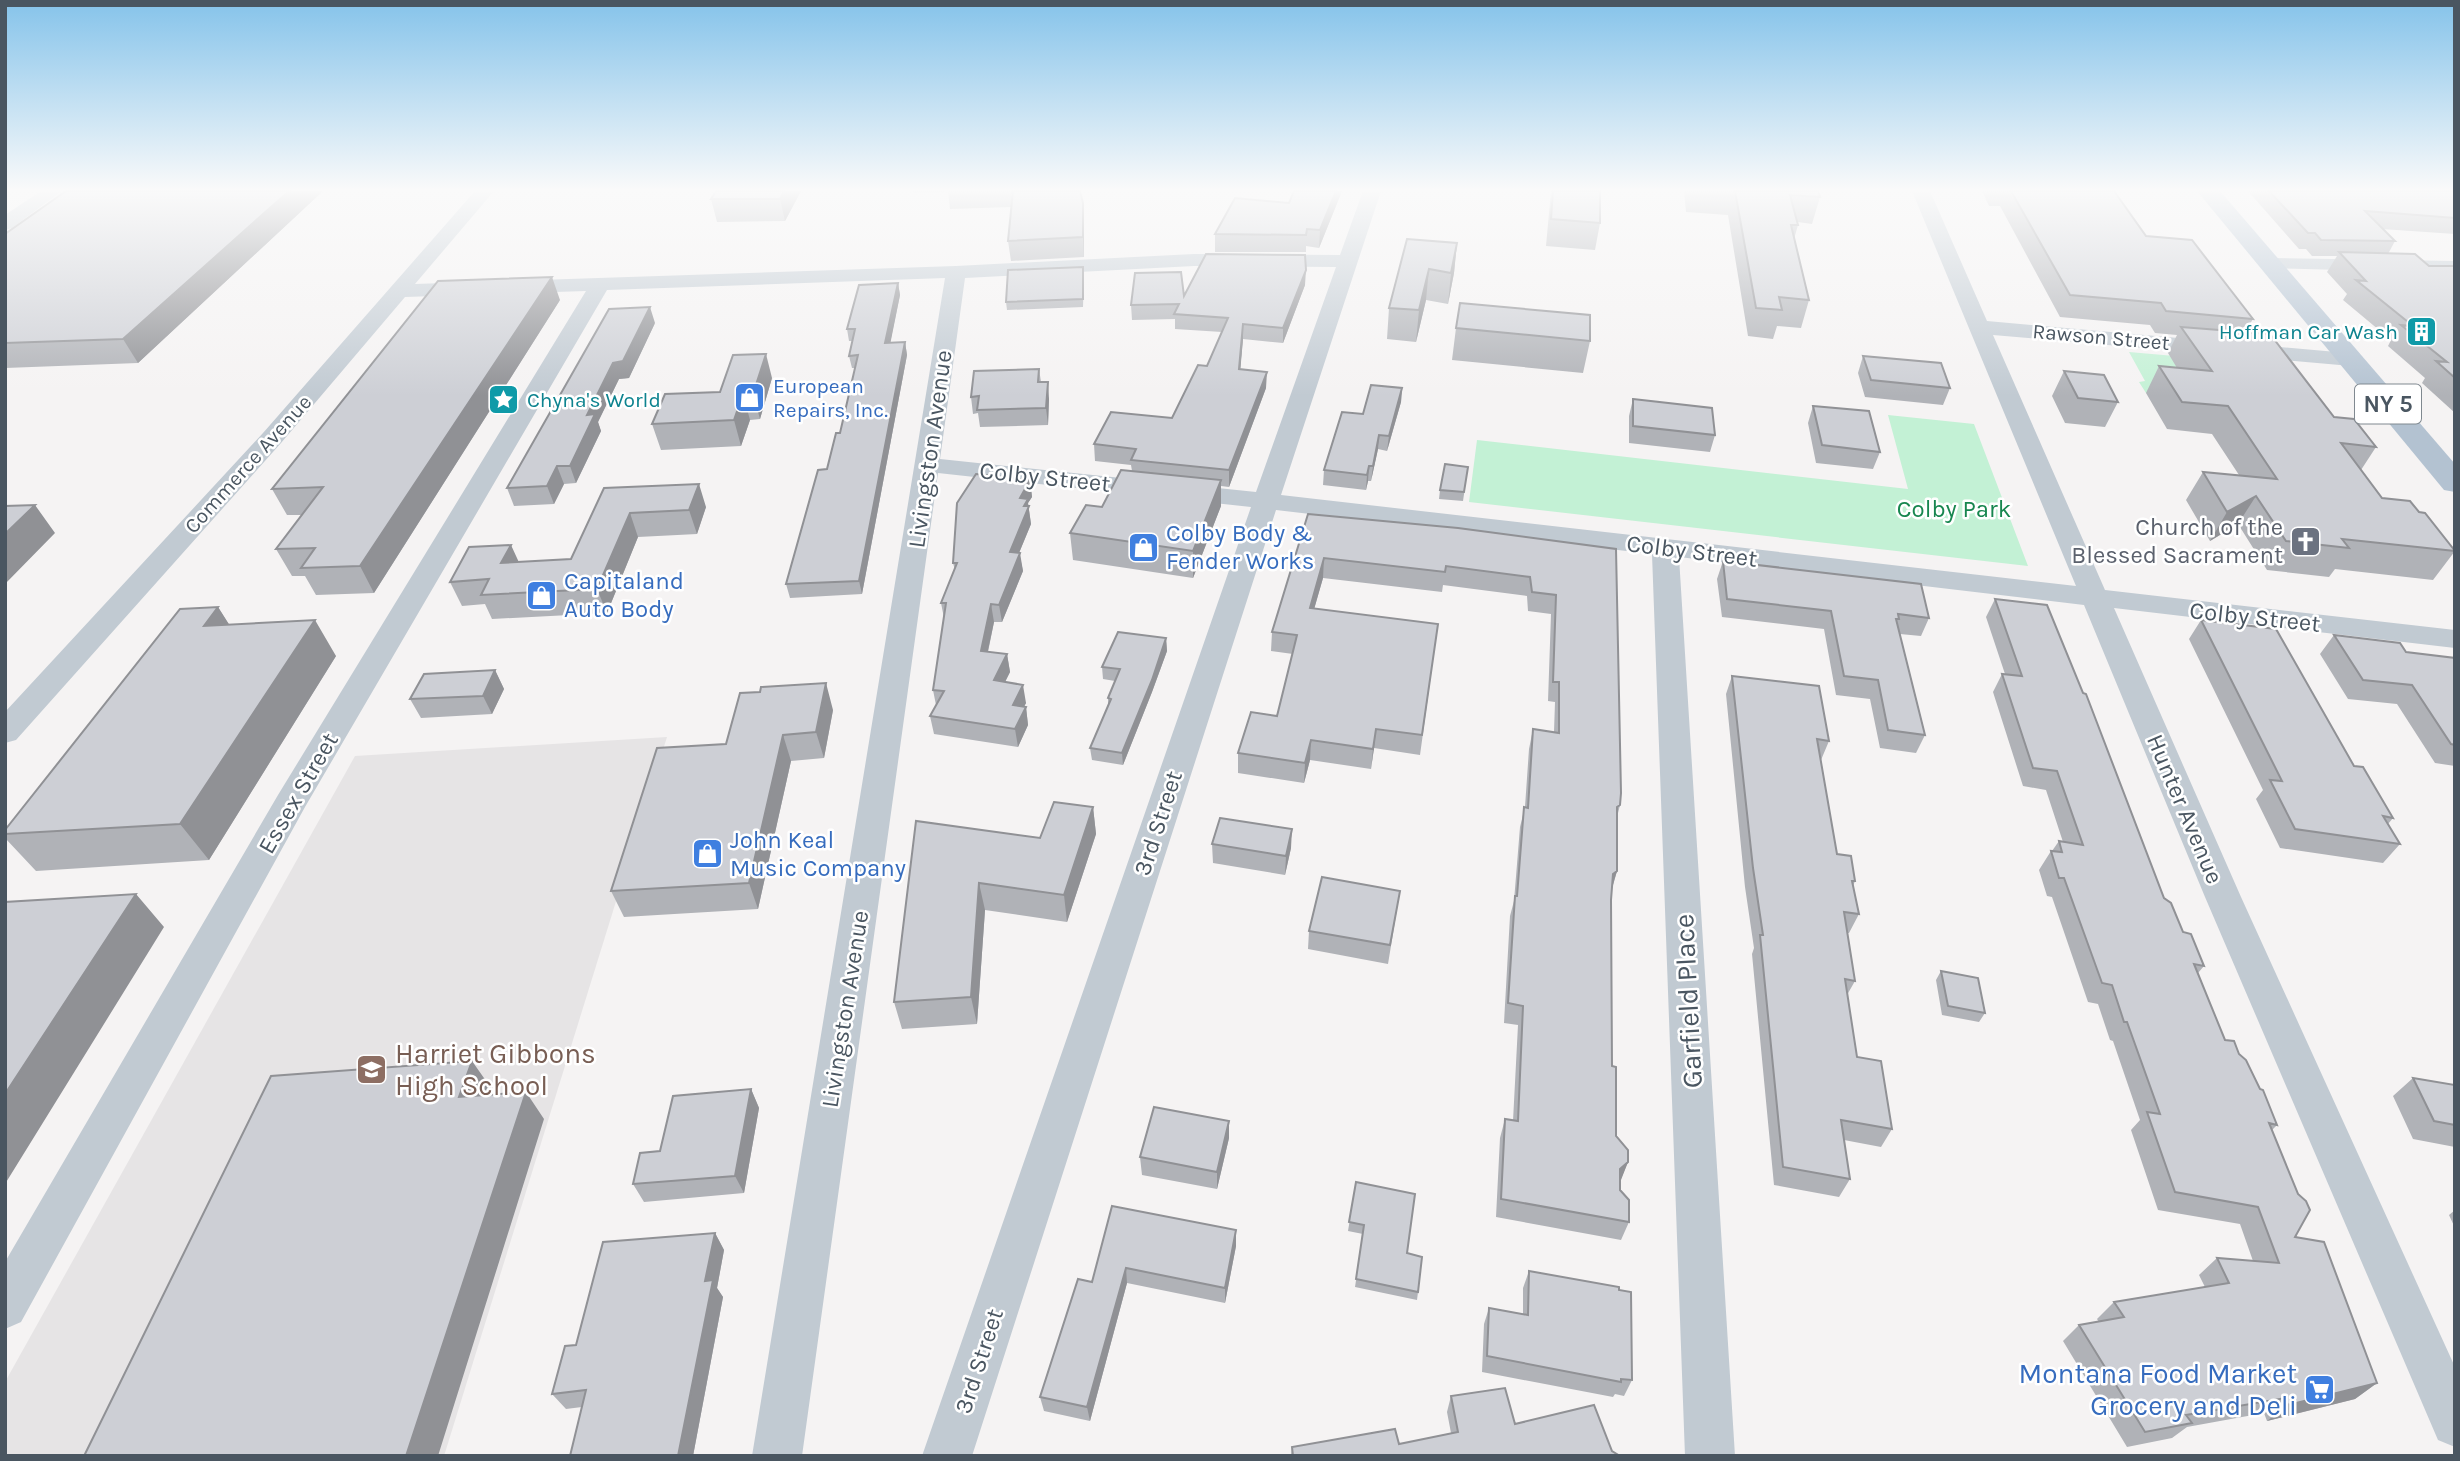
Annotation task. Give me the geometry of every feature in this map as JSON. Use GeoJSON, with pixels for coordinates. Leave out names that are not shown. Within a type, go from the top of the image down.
{"type":"FeatureCollection","features":[{"type":"Feature","properties":{"kind":"main road","name":"NY 5"},"geometry":{"type":"LineString","coordinates":[[2266,259],[2455,483]]}},
{"type":"Feature","properties":{"kind":"street","name":"Commerce Avenue"},"geometry":{"type":"LineString","coordinates":[[5,732],[272,438],[427,259]]}},
{"type":"Feature","properties":{"kind":"street","name":"Hunter Avenue"},"geometry":{"type":"LineString","coordinates":[[1951,259],[1977,327],[2217,884],[2455,1423]]}},
{"type":"Feature","properties":{"kind":"street"},"geometry":{"type":"LineString","coordinates":[[400,291],[956,272],[1194,260],[1348,261]]}},
{"type":"Feature","properties":{"kind":"street","name":"3rd Street"},"geometry":{"type":"LineString","coordinates":[[947,1456],[1348,261]]}},
{"type":"Feature","properties":{"kind":"street"},"geometry":{"type":"LineString","coordinates":[[2270,264],[2455,267]]}},
{"type":"Feature","properties":{"kind":"street","name":"Livingston Avenue"},"geometry":{"type":"LineString","coordinates":[[776,1456],[929,465],[956,272]]}},
{"type":"Feature","properties":{"kind":"street","name":"Essex Street"},"geometry":{"type":"LineString","coordinates":[[5,1306],[290,804],[600,285]]}},
{"type":"Feature","properties":{"kind":"street","name":"Rawson Street"},"geometry":{"type":"LineString","coordinates":[[1977,327],[2351,359]]}},
{"type":"Feature","properties":{"kind":"street","name":"Colby Street"},"geometry":{"type":"LineString","coordinates":[[929,465],[1267,501],[2455,639]]}},
{"type":"Feature","properties":{"kind":"street","name":"Garfield Place"},"geometry":{"type":"LineString","coordinates":[[1665,547],[1710,1456]]}},
{"type":"Feature","properties":{"kind":"shaded area","name":"Harriet Gibbons High School"},"geometry":{"type":"Polygon","coordinates":[[[667,737],[444,1456],[5,1456],[5,1382],[355,756],[667,737]]]}},
{"type":"Feature","properties":{"kind":"green space"},"geometry":{"type":"Polygon","coordinates":[[[2129,352],[2186,357],[2197,398],[2146,393],[2139,382],[2145,381],[2129,352]]]}},
{"type":"Feature","properties":{"kind":"green space","name":"Colby Park"},"geometry":{"type":"Polygon","coordinates":[[[1888,415],[1974,424],[2028,566],[1469,502],[1477,440],[1908,489],[1888,415]]]}},
{"type":"Feature","properties":{"kind":"building"},"geometry":{"type":"Polygon","coordinates":[[[5,259],[213,259],[123,339],[5,343],[5,259]]]}},
{"type":"Feature","properties":{"kind":"building"},"geometry":{"type":"Polygon","coordinates":[[[1203,259],[1305,259],[1306,270],[1283,328],[1243,324],[1239,369],[1267,372],[1229,470],[1131,460],[1136,449],[1094,444],[1111,412],[1172,418],[1198,365],[1207,366],[1228,318],[1174,314],[1179,304],[1131,305],[1135,273],[1181,272],[1184,296],[1203,259]]]}},
{"type":"Feature","properties":{"kind":"building"},"geometry":{"type":"Polygon","coordinates":[[[1402,259],[1454,259],[1451,273],[1429,269],[1419,310],[1389,308],[1402,259]]]}},
{"type":"Feature","properties":{"kind":"building"},"geometry":{"type":"Polygon","coordinates":[[[1747,259],[1799,259],[1809,300],[1779,297],[1782,310],[1756,308],[1747,259]]]}},
{"type":"Feature","properties":{"kind":"building"},"geometry":{"type":"Polygon","coordinates":[[[2050,259],[2207,259],[2253,319],[2166,311],[2161,303],[2070,295],[2050,259]]]}},
{"type":"Feature","properties":{"kind":"building"},"geometry":{"type":"Polygon","coordinates":[[[2346,259],[2421,259],[2429,266],[2455,266],[2455,378],[2436,361],[2447,362],[2401,325],[2413,326],[2356,280],[2366,281],[2346,259]]]}},
{"type":"Feature","properties":{"kind":"building"},"geometry":{"type":"Polygon","coordinates":[[[1083,267],[1083,299],[1006,302],[1008,270],[1083,267]]]}},
{"type":"Feature","properties":{"kind":"building"},"geometry":{"type":"Polygon","coordinates":[[[552,277],[360,566],[301,568],[315,548],[276,549],[323,487],[272,489],[438,281],[552,277]]]}},
{"type":"Feature","properties":{"kind":"building"},"geometry":{"type":"Polygon","coordinates":[[[898,283],[885,343],[905,342],[859,581],[786,584],[818,470],[827,469],[836,433],[840,433],[858,355],[849,356],[855,329],[847,329],[859,285],[898,283]]]}},
{"type":"Feature","properties":{"kind":"building"},"geometry":{"type":"Polygon","coordinates":[[[1460,303],[1590,315],[1590,341],[1456,328],[1460,303]]]}},
{"type":"Feature","properties":{"kind":"building"},"geometry":{"type":"Polygon","coordinates":[[[650,307],[623,361],[613,363],[587,415],[595,414],[570,466],[557,466],[547,486],[507,488],[609,309],[650,307]]]}},
{"type":"Feature","properties":{"kind":"building"},"geometry":{"type":"Polygon","coordinates":[[[2181,327],[2270,334],[2334,417],[2354,419],[2376,447],[2341,443],[2382,498],[2410,501],[2419,512],[2425,513],[2455,551],[2342,539],[2349,548],[2286,541],[2256,496],[2227,512],[2203,472],[2277,479],[2228,406],[2182,402],[2159,366],[2212,371],[2181,327]]]}},
{"type":"Feature","properties":{"kind":"building"},"geometry":{"type":"Polygon","coordinates":[[[766,354],[753,394],[743,394],[734,420],[652,424],[665,394],[720,392],[733,355],[766,354]]]}},
{"type":"Feature","properties":{"kind":"building"},"geometry":{"type":"Polygon","coordinates":[[[1863,356],[1941,363],[1950,388],[1871,380],[1863,356]]]}},
{"type":"Feature","properties":{"kind":"building"},"geometry":{"type":"Polygon","coordinates":[[[1039,369],[1038,382],[1048,382],[1046,408],[977,410],[979,396],[971,397],[974,371],[1039,369]]]}},
{"type":"Feature","properties":{"kind":"building"},"geometry":{"type":"Polygon","coordinates":[[[2064,371],[2104,375],[2118,402],[2078,398],[2064,371]]]}},
{"type":"Feature","properties":{"kind":"building"},"geometry":{"type":"Polygon","coordinates":[[[1371,385],[1402,388],[1389,436],[1379,435],[1373,466],[1369,466],[1367,475],[1324,470],[1342,412],[1363,414],[1371,385]]]}},
{"type":"Feature","properties":{"kind":"building"},"geometry":{"type":"Polygon","coordinates":[[[1633,399],[1712,408],[1715,435],[1633,426],[1633,399]]]}},
{"type":"Feature","properties":{"kind":"building"},"geometry":{"type":"Polygon","coordinates":[[[1813,406],[1869,411],[1880,452],[1822,445],[1813,406]]]}},
{"type":"Feature","properties":{"kind":"building"},"geometry":{"type":"Polygon","coordinates":[[[1445,464],[1468,467],[1464,492],[1440,490],[1445,464]]]}},
{"type":"Feature","properties":{"kind":"building"},"geometry":{"type":"Polygon","coordinates":[[[1121,470],[1221,480],[1193,551],[1070,533],[1086,505],[1102,507],[1121,470]]]}},
{"type":"Feature","properties":{"kind":"building"},"geometry":{"type":"Polygon","coordinates":[[[976,474],[1030,480],[1020,498],[1028,499],[1024,506],[1029,506],[1010,552],[1020,553],[999,605],[991,604],[981,651],[1007,654],[994,680],[1023,685],[1013,705],[1026,707],[1015,729],[930,716],[944,691],[933,690],[946,603],[941,603],[957,563],[953,563],[957,503],[976,474]]]}},
{"type":"Feature","properties":{"kind":"building"},"geometry":{"type":"Polygon","coordinates":[[[699,484],[689,510],[630,513],[597,589],[481,595],[489,579],[450,582],[469,547],[511,545],[501,563],[571,559],[604,488],[699,484]]]}},
{"type":"Feature","properties":{"kind":"building"},"geometry":{"type":"Polygon","coordinates":[[[35,505],[5,534],[5,506],[35,505]]]}},
{"type":"Feature","properties":{"kind":"building"},"geometry":{"type":"Polygon","coordinates":[[[1308,514],[1458,528],[1616,549],[1621,793],[1620,805],[1617,807],[1617,871],[1613,874],[1611,900],[1612,1066],[1616,1067],[1616,1136],[1628,1150],[1628,1162],[1620,1169],[1620,1190],[1629,1200],[1629,1222],[1501,1199],[1505,1119],[1518,1121],[1523,1006],[1508,1003],[1515,896],[1524,807],[1528,808],[1533,729],[1559,733],[1559,682],[1553,682],[1556,595],[1532,592],[1530,577],[1446,566],[1445,572],[1324,558],[1310,608],[1438,624],[1422,735],[1376,729],[1373,749],[1311,740],[1305,763],[1238,753],[1251,712],[1277,716],[1297,635],[1272,632],[1308,514]]]}},
{"type":"Feature","properties":{"kind":"building"},"geometry":{"type":"Polygon","coordinates":[[[1723,561],[1921,584],[1929,618],[1898,614],[1899,619],[1896,619],[1925,735],[1888,730],[1878,680],[1844,676],[1831,611],[1727,599],[1723,561]]]}},
{"type":"Feature","properties":{"kind":"building"},"geometry":{"type":"Polygon","coordinates":[[[1995,599],[2047,605],[2083,693],[2086,694],[2164,898],[2171,903],[2183,932],[2191,934],[2204,966],[2194,964],[2225,1040],[2234,1041],[2239,1054],[2246,1060],[2260,1089],[2263,1090],[2277,1125],[2269,1123],[2298,1194],[2306,1201],[2310,1210],[2295,1237],[2324,1242],[2377,1383],[2288,1405],[2285,1398],[2186,1415],[2192,1423],[2145,1432],[2079,1325],[2124,1317],[2114,1302],[2229,1283],[2217,1258],[2279,1263],[2258,1207],[2175,1192],[2147,1112],[2160,1114],[2127,1022],[2124,1022],[2112,985],[2102,983],[2064,878],[2059,878],[2051,851],[2062,852],[2059,841],[2083,845],[2057,771],[2033,768],[2002,674],[2022,676],[1995,599]]]}},
{"type":"Feature","properties":{"kind":"building"},"geometry":{"type":"Polygon","coordinates":[[[218,607],[204,626],[315,620],[180,824],[5,834],[5,830],[180,609],[218,607]]]}},
{"type":"Feature","properties":{"kind":"building"},"geometry":{"type":"Polygon","coordinates":[[[2201,620],[2276,629],[2354,766],[2363,767],[2393,818],[2383,816],[2400,844],[2295,829],[2270,780],[2282,781],[2201,620]]]}},
{"type":"Feature","properties":{"kind":"building"},"geometry":{"type":"Polygon","coordinates":[[[1118,632],[1166,638],[1122,753],[1090,748],[1111,699],[1108,698],[1120,669],[1102,667],[1118,632]]]}},
{"type":"Feature","properties":{"kind":"building"},"geometry":{"type":"Polygon","coordinates":[[[2334,635],[2400,643],[2406,652],[2455,658],[2455,745],[2451,744],[2412,685],[2363,680],[2334,635]]]}},
{"type":"Feature","properties":{"kind":"building"},"geometry":{"type":"Polygon","coordinates":[[[495,670],[483,696],[410,699],[424,674],[495,670]]]}},
{"type":"Feature","properties":{"kind":"building"},"geometry":{"type":"Polygon","coordinates":[[[1732,676],[1819,686],[1829,741],[1817,739],[1837,854],[1851,856],[1855,881],[1852,881],[1859,914],[1844,912],[1855,981],[1845,979],[1857,1057],[1881,1061],[1892,1129],[1841,1120],[1850,1179],[1783,1167],[1760,935],[1763,935],[1732,676]]]}},
{"type":"Feature","properties":{"kind":"building"},"geometry":{"type":"Polygon","coordinates":[[[826,683],[816,732],[783,735],[749,883],[611,891],[657,748],[726,744],[740,693],[760,692],[761,687],[826,683]]]}},
{"type":"Feature","properties":{"kind":"building"},"geometry":{"type":"Polygon","coordinates":[[[1054,802],[1093,807],[1064,895],[979,883],[971,997],[894,1002],[916,821],[1040,838],[1054,802]]]}},
{"type":"Feature","properties":{"kind":"building"},"geometry":{"type":"Polygon","coordinates":[[[1220,818],[1292,829],[1286,856],[1212,844],[1220,818]]]}},
{"type":"Feature","properties":{"kind":"building"},"geometry":{"type":"Polygon","coordinates":[[[1322,877],[1400,891],[1390,945],[1309,931],[1322,877]]]}},
{"type":"Feature","properties":{"kind":"building"},"geometry":{"type":"Polygon","coordinates":[[[136,894],[5,1094],[5,902],[136,894]]]}},
{"type":"Feature","properties":{"kind":"building"},"geometry":{"type":"Polygon","coordinates":[[[1941,971],[1978,978],[1985,1013],[1948,1006],[1941,971]]]}},
{"type":"Feature","properties":{"kind":"building"},"geometry":{"type":"Polygon","coordinates":[[[472,1061],[459,1097],[526,1092],[406,1456],[84,1456],[271,1076],[472,1061]]]}},
{"type":"Feature","properties":{"kind":"building"},"geometry":{"type":"Polygon","coordinates":[[[2413,1078],[2455,1085],[2455,1125],[2434,1121],[2413,1078]]]}},
{"type":"Feature","properties":{"kind":"building"},"geometry":{"type":"Polygon","coordinates":[[[751,1089],[735,1176],[633,1184],[640,1153],[660,1151],[673,1096],[751,1089]]]}},
{"type":"Feature","properties":{"kind":"building"},"geometry":{"type":"Polygon","coordinates":[[[1154,1107],[1229,1121],[1217,1172],[1140,1157],[1154,1107]]]}},
{"type":"Feature","properties":{"kind":"building"},"geometry":{"type":"Polygon","coordinates":[[[1356,1182],[1415,1194],[1407,1253],[1422,1257],[1418,1292],[1356,1279],[1364,1225],[1349,1222],[1356,1182]]]}},
{"type":"Feature","properties":{"kind":"building"},"geometry":{"type":"Polygon","coordinates":[[[1112,1206],[1236,1230],[1225,1288],[1126,1268],[1087,1407],[1040,1397],[1078,1279],[1092,1282],[1112,1206]]]}},
{"type":"Feature","properties":{"kind":"building"},"geometry":{"type":"Polygon","coordinates":[[[715,1233],[705,1281],[713,1280],[678,1456],[570,1456],[586,1390],[552,1394],[565,1346],[576,1345],[603,1242],[715,1233]]]}},
{"type":"Feature","properties":{"kind":"building"},"geometry":{"type":"Polygon","coordinates":[[[1529,1271],[1619,1287],[1619,1290],[1631,1292],[1632,1380],[1621,1379],[1621,1382],[1487,1356],[1489,1308],[1528,1315],[1529,1271]]]}},
{"type":"Feature","properties":{"kind":"building"},"geometry":{"type":"Polygon","coordinates":[[[1505,1388],[1515,1424],[1594,1405],[1612,1451],[1620,1456],[1293,1456],[1292,1447],[1395,1429],[1399,1444],[1458,1432],[1451,1396],[1505,1388]]]}},
{"type":"Feature","properties":{"kind":"place","name":"Hoffman Car Wash"},"geometry":{"type":"Point","coordinates":[2421,332]}},
{"type":"Feature","properties":{"kind":"place","name":"European Repairs, Inc."},"geometry":{"type":"Point","coordinates":[750,398]}},
{"type":"Feature","properties":{"kind":"place","name":"Chyna's World"},"geometry":{"type":"Point","coordinates":[504,400]}},
{"type":"Feature","properties":{"kind":"place","name":"Church of the Blessed Sacrament"},"geometry":{"type":"Point","coordinates":[2306,541]}},
{"type":"Feature","properties":{"kind":"place","name":"Colby Body & Fender Works"},"geometry":{"type":"Point","coordinates":[1143,547]}},
{"type":"Feature","properties":{"kind":"place","name":"Capitaland Auto Body"},"geometry":{"type":"Point","coordinates":[541,595]}},
{"type":"Feature","properties":{"kind":"place","name":"John Keal Music Company"},"geometry":{"type":"Point","coordinates":[707,854]}},
{"type":"Feature","properties":{"kind":"place","name":"Harriet Gibbons High School"},"geometry":{"type":"Point","coordinates":[372,1069]}},
{"type":"Feature","properties":{"kind":"place","name":"Montana Food Market Grocery and Deli"},"geometry":{"type":"Point","coordinates":[2320,1389]}}]}
